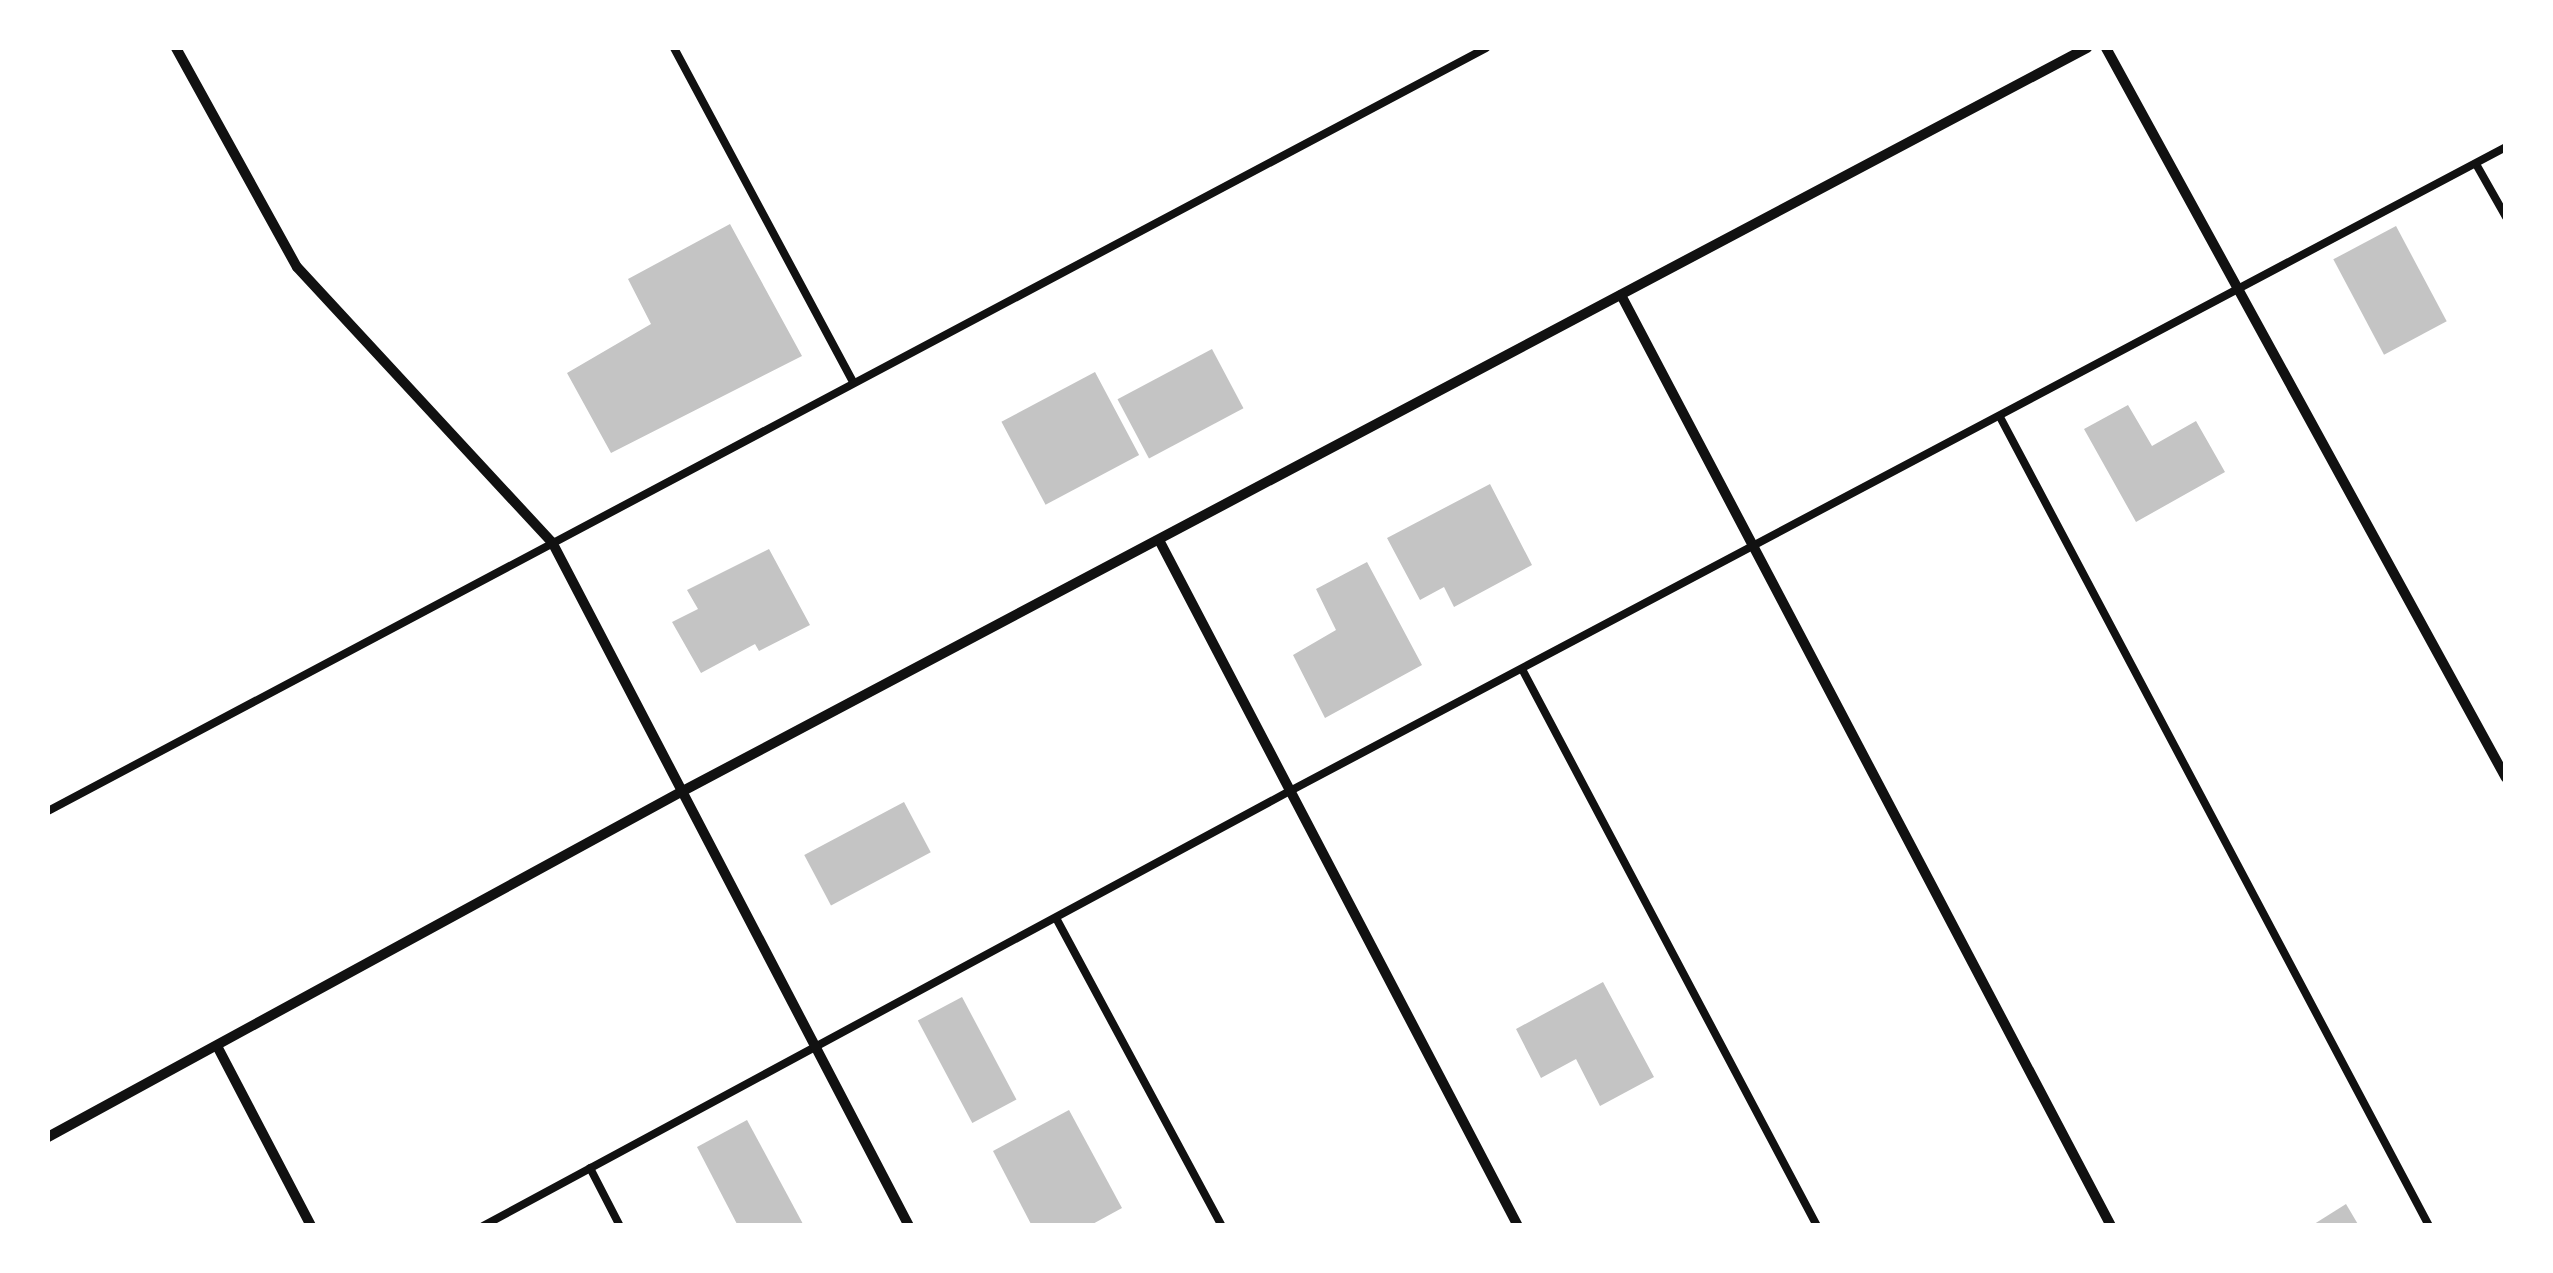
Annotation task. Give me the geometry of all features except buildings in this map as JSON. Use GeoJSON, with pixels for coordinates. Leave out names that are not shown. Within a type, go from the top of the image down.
{"type":"FeatureCollection","features":[{"type":"Feature","properties":{"kind":"street"},"geometry":{"type":"LineString","coordinates":[[176,48],[297,267],[552,542],[909,1226]]}},
{"type":"Feature","properties":{"kind":"street"},"geometry":{"type":"LineString","coordinates":[[48,1138],[682,792],[2087,48]]}},
{"type":"Feature","properties":{"kind":"street"},"geometry":{"type":"LineString","coordinates":[[2106,48],[2506,778]]}},
{"type":"Feature","properties":{"kind":"street"},"geometry":{"type":"LineString","coordinates":[[1620,295],[2110,1226]]}},
{"type":"Feature","properties":{"kind":"street"},"geometry":{"type":"LineString","coordinates":[[1159,540],[1518,1226]]}},
{"type":"Feature","properties":{"kind":"street"},"geometry":{"type":"LineString","coordinates":[[217,1046],[311,1226]]}},
{"type":"Feature","properties":{"kind":"lane"},"geometry":{"type":"LineString","coordinates":[[674,48],[853,382]]}},
{"type":"Feature","properties":{"kind":"lane"},"geometry":{"type":"LineString","coordinates":[[48,811],[1486,48]]}},
{"type":"Feature","properties":{"kind":"lane"},"geometry":{"type":"LineString","coordinates":[[483,1226],[1290,791],[2506,148]]}},
{"type":"Feature","properties":{"kind":"lane"},"geometry":{"type":"LineString","coordinates":[[2476,164],[2506,218]]}},
{"type":"Feature","properties":{"kind":"lane"},"geometry":{"type":"LineString","coordinates":[[2000,417],[2429,1226]]}},
{"type":"Feature","properties":{"kind":"lane"},"geometry":{"type":"LineString","coordinates":[[1522,670],[1818,1226]]}},
{"type":"Feature","properties":{"kind":"lane"},"geometry":{"type":"LineString","coordinates":[[1056,918],[1222,1226]]}},
{"type":"Feature","properties":{"kind":"lane"},"geometry":{"type":"LineString","coordinates":[[590,1168],[620,1226]]}}]}
